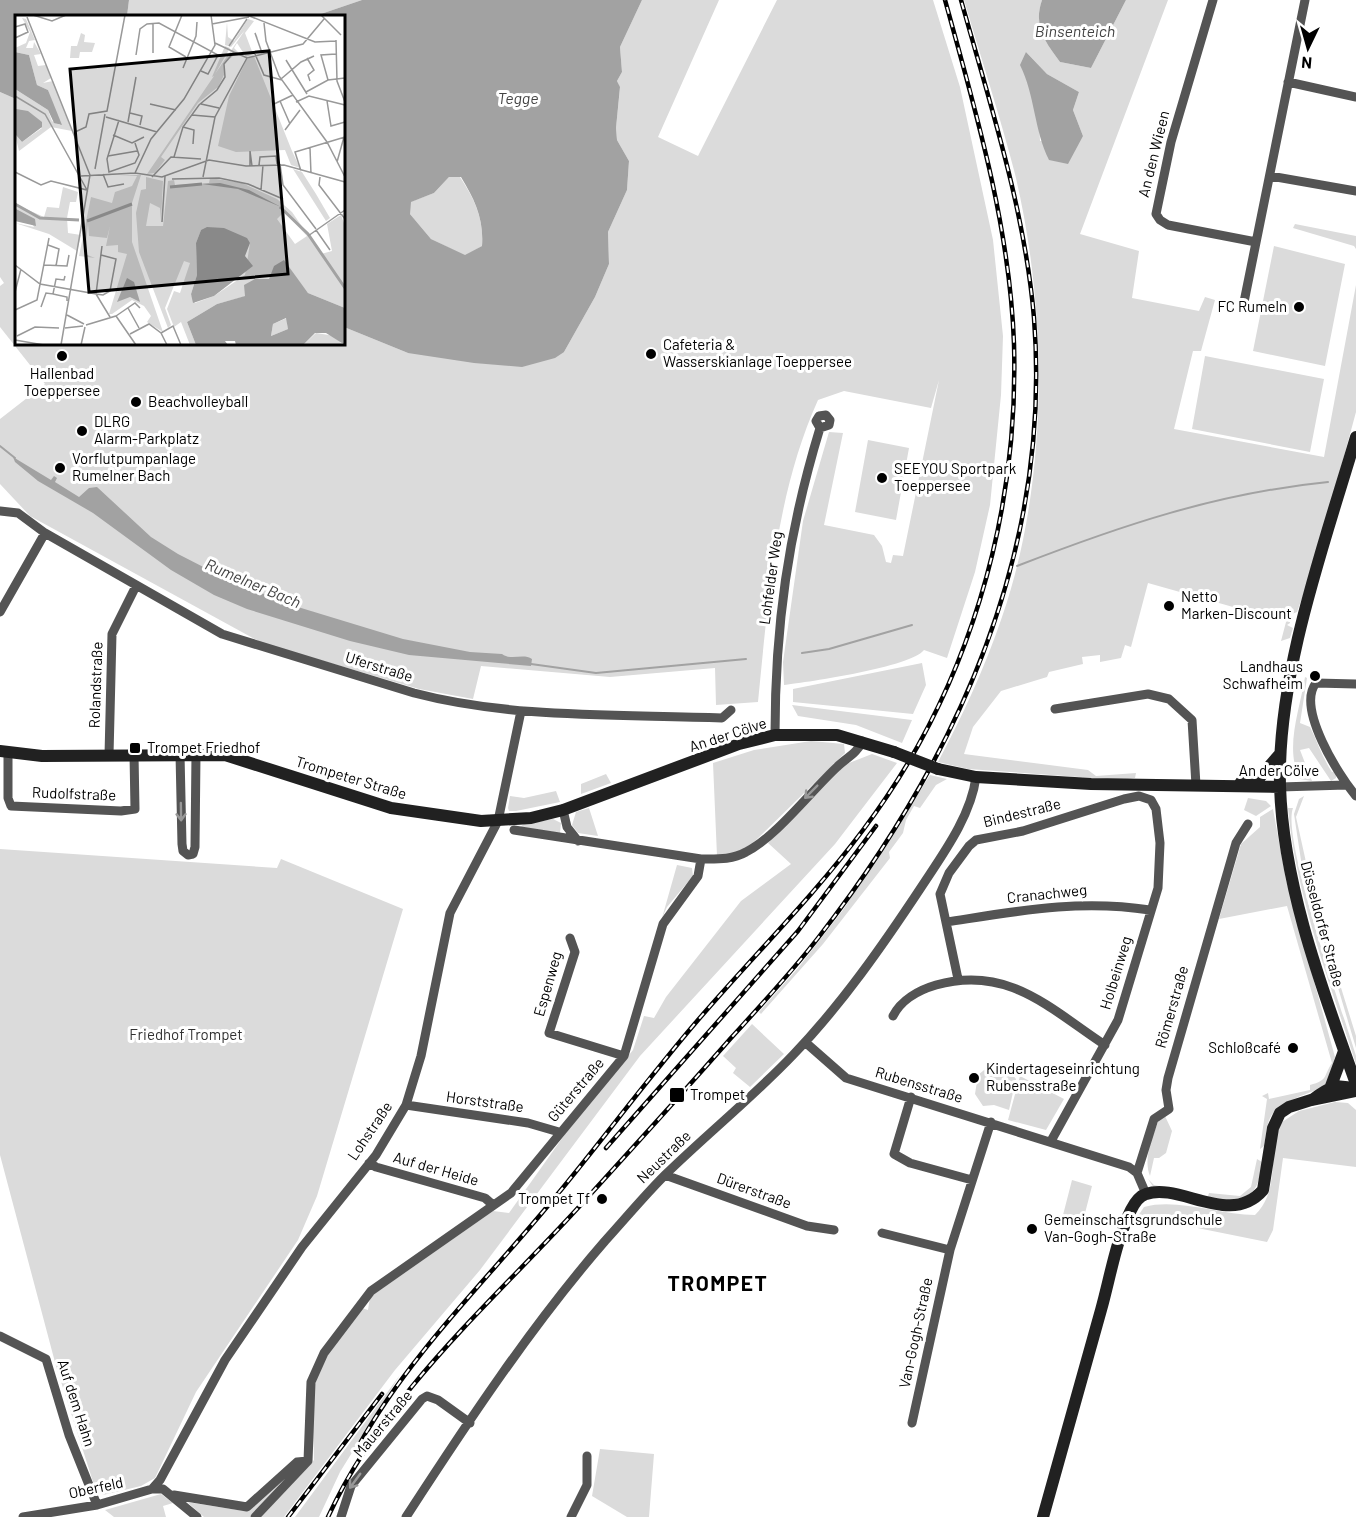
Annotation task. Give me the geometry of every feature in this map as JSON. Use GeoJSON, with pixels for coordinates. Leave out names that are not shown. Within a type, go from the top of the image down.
{"type":"FeatureCollection","features":[{"type":"Feature","properties":{"kind":"street","name":"An den Wieen"},"geometry":{"type":"LineString","coordinates":[[1213,0],[1171,142],[1156,214],[1168,225],[1256,242]]}},
{"type":"Feature","properties":{"kind":"street"},"geometry":{"type":"LineString","coordinates":[[1244,302],[1305,0]]}},
{"type":"Feature","properties":{"kind":"street"},"geometry":{"type":"LineString","coordinates":[[1288,82],[1356,97]]}},
{"type":"Feature","properties":{"kind":"street"},"geometry":{"type":"LineString","coordinates":[[1269,176],[1356,191]]}},
{"type":"Feature","properties":{"kind":"street","name":"Lohfelder Weg"},"geometry":{"type":"LineString","coordinates":[[775,735],[777,651],[788,552],[805,478],[820,428]]}},
{"type":"Feature","properties":{"kind":"street","name":"Düsseldorfer Straße"},"geometry":{"type":"LineString","coordinates":[[1356,437],[1302,626],[1286,692],[1280,754],[1280,787],[1293,881],[1356,1084]]}},
{"type":"Feature","properties":{"kind":"street","name":"Uferstraße"},"geometry":{"type":"LineString","coordinates":[[0,511],[18,513],[45,533],[230,638],[441,700],[521,711],[722,718],[731,710]]}},
{"type":"Feature","properties":{"kind":"street"},"geometry":{"type":"LineString","coordinates":[[0,612],[45,533]]}},
{"type":"Feature","properties":{"kind":"street","name":"Rolandstraße"},"geometry":{"type":"LineString","coordinates":[[109,754],[112,634],[136,586]]}},
{"type":"Feature","properties":{"kind":"street"},"geometry":{"type":"LineString","coordinates":[[1356,684],[1316,683],[1311,706],[1313,726],[1346,785],[1356,796]]}},
{"type":"Feature","properties":{"kind":"street"},"geometry":{"type":"LineString","coordinates":[[1054,709],[1148,694],[1169,699],[1192,720],[1196,785]]}},
{"type":"Feature","properties":{"kind":"street","name":"Lohstraße"},"geometry":{"type":"LineString","coordinates":[[152,1489],[160,1480],[225,1360],[302,1247],[369,1162],[406,1105],[422,1056],[450,913],[498,821],[521,711]]}},
{"type":"Feature","properties":{"kind":"street","name":"An der Cölve"},"geometry":{"type":"LineString","coordinates":[[498,821],[531,818],[563,810],[739,744],[775,735],[820,734],[862,741],[938,769],[976,777],[1142,786],[1346,785]]}},
{"type":"Feature","properties":{"kind":"street"},"geometry":{"type":"LineString","coordinates":[[514,830],[701,859],[726,859],[746,852],[764,839],[839,764],[854,753],[862,741]]}},
{"type":"Feature","properties":{"kind":"street","name":"Trompeter Straße"},"geometry":{"type":"LineString","coordinates":[[4,752],[196,754],[246,760],[391,808],[472,820],[498,821]]}},
{"type":"Feature","properties":{"kind":"street","name":"Rudolfstraße"},"geometry":{"type":"LineString","coordinates":[[4,752],[9,803],[17,807],[132,811],[135,805],[134,754]]}},
{"type":"Feature","properties":{"kind":"street"},"geometry":{"type":"LineString","coordinates":[[180,754],[182,844],[183,851],[188,855],[193,854],[195,848],[196,754]]}},
{"type":"Feature","properties":{"kind":"street","name":"An der Cölve"},"geometry":{"type":"LineString","coordinates":[[1213,785],[1248,782],[1260,777],[1280,754]]}},
{"type":"Feature","properties":{"kind":"street","name":"Neustraße"},"geometry":{"type":"LineString","coordinates":[[406,1517],[550,1310],[603,1244],[665,1175],[805,1042],[886,941],[956,831],[974,789],[976,777]]}},
{"type":"Feature","properties":{"kind":"street","name":"Bindestraße"},"geometry":{"type":"LineString","coordinates":[[958,979],[940,894],[942,884],[961,855],[976,840],[1023,831],[1124,799],[1139,796],[1151,800]]}},
{"type":"Feature","properties":{"kind":"street","name":"Holbeinweg"},"geometry":{"type":"LineString","coordinates":[[1051,1141],[1118,1020],[1158,888],[1159,826],[1151,800]]}},
{"type":"Feature","properties":{"kind":"street"},"geometry":{"type":"LineString","coordinates":[[563,810],[567,826],[578,841]]}},
{"type":"Feature","properties":{"kind":"street","name":"Römerstraße"},"geometry":{"type":"LineString","coordinates":[[1137,1173],[1154,1119],[1169,1109],[1167,1078],[1236,843],[1248,824]]}},
{"type":"Feature","properties":{"kind":"street","name":"Güterstraße"},"geometry":{"type":"LineString","coordinates":[[308,1461],[311,1382],[324,1353],[371,1291],[511,1193],[624,1056],[663,924],[698,876],[701,859]]}},
{"type":"Feature","properties":{"kind":"street","name":"Cranachweg"},"geometry":{"type":"LineString","coordinates":[[947,922],[1064,905],[1118,905],[1150,910]]}},
{"type":"Feature","properties":{"kind":"street","name":"Espenweg"},"geometry":{"type":"LineString","coordinates":[[570,939],[575,952],[549,1033],[624,1056]]}},
{"type":"Feature","properties":{"kind":"street"},"geometry":{"type":"LineString","coordinates":[[893,1016],[897,1006],[923,989],[958,979],[1011,985],[1039,998],[1105,1045]]}},
{"type":"Feature","properties":{"kind":"street","name":"Rubensstraße"},"geometry":{"type":"LineString","coordinates":[[805,1042],[838,1074],[1130,1167],[1137,1173]]}},
{"type":"Feature","properties":{"kind":"street"},"geometry":{"type":"LineString","coordinates":[[1331,1086],[1344,1050]]}},
{"type":"Feature","properties":{"kind":"street"},"geometry":{"type":"LineString","coordinates":[[1311,1100],[1331,1086],[1343,1085],[1356,1091]]}},
{"type":"Feature","properties":{"kind":"street"},"geometry":{"type":"LineString","coordinates":[[1043,1517],[1130,1210],[1137,1200],[1146,1194],[1160,1193],[1232,1205],[1253,1200],[1263,1190],[1266,1182],[1274,1121],[1289,1107],[1356,1091]]}},
{"type":"Feature","properties":{"kind":"street"},"geometry":{"type":"LineString","coordinates":[[911,1097],[894,1154],[910,1163],[972,1180]]}},
{"type":"Feature","properties":{"kind":"street","name":"Horststraße"},"geometry":{"type":"LineString","coordinates":[[406,1105],[528,1123],[559,1132]]}},
{"type":"Feature","properties":{"kind":"street","name":"Van-Gogh-Straße"},"geometry":{"type":"LineString","coordinates":[[912,1423],[950,1250],[991,1122]]}},
{"type":"Feature","properties":{"kind":"street","name":"Auf der Heide"},"geometry":{"type":"LineString","coordinates":[[369,1162],[376,1167],[485,1198],[493,1205]]}},
{"type":"Feature","properties":{"kind":"street"},"geometry":{"type":"LineString","coordinates":[[1137,1173],[1146,1194]]}},
{"type":"Feature","properties":{"kind":"street","name":"Dürerstraße"},"geometry":{"type":"LineString","coordinates":[[665,1175],[807,1226],[834,1230]]}},
{"type":"Feature","properties":{"kind":"street"},"geometry":{"type":"LineString","coordinates":[[882,1233],[950,1250]]}},
{"type":"Feature","properties":{"kind":"street","name":"Auf dem Hahn"},"geometry":{"type":"LineString","coordinates":[[0,1336],[46,1359],[69,1435],[97,1505]]}},
{"type":"Feature","properties":{"kind":"street","name":"Mauerstraße"},"geometry":{"type":"LineString","coordinates":[[341,1517],[351,1485],[422,1399],[428,1396],[438,1400],[470,1423]]}},
{"type":"Feature","properties":{"kind":"street"},"geometry":{"type":"LineString","coordinates":[[571,1517],[587,1485],[587,1456]]}},
{"type":"Feature","properties":{"kind":"street"},"geometry":{"type":"LineString","coordinates":[[173,1495],[243,1508],[297,1461],[308,1461]]}},
{"type":"Feature","properties":{"kind":"street"},"geometry":{"type":"LineString","coordinates":[[255,1517],[308,1461]]}},
{"type":"Feature","properties":{"kind":"street"},"geometry":{"type":"LineString","coordinates":[[152,1489],[163,1489],[173,1495],[198,1517]]}},
{"type":"Feature","properties":{"kind":"street","name":"Oberfeld"},"geometry":{"type":"LineString","coordinates":[[23,1517],[48,1515],[97,1505],[152,1489]]}},
{"type":"Feature","properties":{"kind":"green space"},"geometry":{"type":"Polygon","coordinates":[[[129,0],[362,0],[318,15],[127,15],[129,0]]]}},
{"type":"Feature","properties":{"kind":"green space"},"geometry":{"type":"Polygon","coordinates":[[[642,0],[719,0],[658,137],[698,156],[777,0],[933,0],[960,87],[993,240],[1003,336],[1001,395],[990,505],[975,572],[947,658],[924,650],[915,656],[881,668],[784,685],[783,662],[803,521],[829,432],[843,433],[824,525],[874,535],[882,546],[886,562],[891,563],[893,555],[903,556],[939,380],[931,408],[844,391],[818,400],[792,472],[783,510],[770,587],[758,702],[716,705],[715,668],[610,677],[481,666],[473,699],[419,689],[262,643],[30,516],[0,484],[0,419],[45,384],[0,327],[0,286],[4,283],[0,277],[0,92],[15,99],[15,345],[345,345],[345,327],[408,353],[564,352],[595,297],[609,264],[608,232],[627,190],[629,161],[617,140],[616,128],[620,88],[617,81],[622,72],[620,47],[642,0]]]}},
{"type":"Feature","properties":{"kind":"green space"},"geometry":{"type":"Polygon","coordinates":[[[964,0],[1042,0],[1039,18],[1042,33],[1060,62],[1091,68],[1126,0],[1168,0],[1080,234],[1139,251],[1132,298],[1199,311],[1205,297],[1215,300],[1201,351],[1193,351],[1174,429],[1324,457],[1356,285],[1356,412],[1316,559],[1297,612],[1292,614],[1291,609],[1288,610],[1290,623],[1287,625],[1293,628],[1290,638],[1281,641],[1286,622],[1148,583],[1131,647],[1125,645],[1121,658],[1100,662],[1100,655],[1082,657],[1083,664],[1049,672],[1047,677],[1001,691],[973,727],[964,754],[1088,770],[1096,776],[1136,773],[1135,778],[1121,780],[968,769],[938,762],[965,709],[988,654],[1002,617],[1017,565],[1028,510],[1035,453],[1038,396],[1038,339],[1034,282],[1026,227],[1009,152],[964,0]],[[1026,52],[1027,79],[1039,122],[1040,141],[1083,136],[1073,110],[1079,92],[1047,74],[1026,52]]]}},
{"type":"Feature","properties":{"kind":"green space"},"geometry":{"type":"Polygon","coordinates":[[[449,177],[460,177],[474,202],[482,227],[482,246],[465,256],[431,239],[410,214],[410,202],[434,193],[449,177]]]}},
{"type":"Feature","properties":{"kind":"green space"},"geometry":{"type":"Polygon","coordinates":[[[1295,224],[1356,236],[1356,249],[1354,246],[1293,228],[1295,224]]]}},
{"type":"Feature","properties":{"kind":"green space","name":"FC Rumeln"},"geometry":{"type":"Polygon","coordinates":[[[1274,246],[1345,264],[1325,366],[1253,351],[1274,246]]]}},
{"type":"Feature","properties":{"kind":"green space"},"geometry":{"type":"Polygon","coordinates":[[[1205,356],[1324,379],[1310,452],[1192,429],[1205,356]]]}},
{"type":"Feature","properties":{"kind":"green space","name":"SEEYOU Sportpark Toeppersee"},"geometry":{"type":"Polygon","coordinates":[[[868,440],[909,448],[896,520],[855,512],[868,440]]]}},
{"type":"Feature","properties":{"kind":"green space"},"geometry":{"type":"Polygon","coordinates":[[[922,663],[926,685],[913,714],[793,702],[793,689],[922,663]]]}},
{"type":"Feature","properties":{"kind":"green space"},"geometry":{"type":"Polygon","coordinates":[[[1305,677],[1307,678],[1300,723],[1310,727],[1332,772],[1336,771],[1336,778],[1331,781],[1309,748],[1300,750],[1312,781],[1300,779],[1295,767],[1293,742],[1305,677]]]}},
{"type":"Feature","properties":{"kind":"green space"},"geometry":{"type":"Polygon","coordinates":[[[792,705],[912,720],[902,743],[856,725],[798,716],[792,705]]]}},
{"type":"Feature","properties":{"kind":"green space"},"geometry":{"type":"Polygon","coordinates":[[[811,741],[844,744],[845,753],[752,844],[737,852],[717,856],[713,763],[754,750],[811,741]]]}},
{"type":"Feature","properties":{"kind":"green space"},"geometry":{"type":"Polygon","coordinates":[[[872,754],[897,763],[835,844],[640,1056],[480,1270],[395,1370],[284,1517],[261,1517],[314,1460],[313,1402],[316,1379],[329,1352],[340,1337],[362,1308],[368,1310],[370,1297],[493,1211],[509,1213],[568,1130],[633,1050],[644,1016],[654,1018],[666,997],[741,901],[791,864],[768,843],[844,765],[872,754]]]}},
{"type":"Feature","properties":{"kind":"green space"},"geometry":{"type":"Polygon","coordinates":[[[606,774],[611,783],[581,794],[581,784],[606,774]]]}},
{"type":"Feature","properties":{"kind":"green space"},"geometry":{"type":"Polygon","coordinates":[[[930,775],[947,779],[936,785],[920,808],[914,806],[906,820],[903,833],[889,852],[890,858],[823,944],[761,1014],[759,1012],[798,968],[843,910],[930,775]]]}},
{"type":"Feature","properties":{"kind":"green space"},"geometry":{"type":"Polygon","coordinates":[[[556,791],[560,802],[509,811],[510,796],[524,798],[556,791]]]}},
{"type":"Feature","properties":{"kind":"green space"},"geometry":{"type":"Polygon","coordinates":[[[1304,796],[1296,817],[1316,907],[1356,1036],[1356,1048],[1302,867],[1294,814],[1299,799],[1304,796]]]}},
{"type":"Feature","properties":{"kind":"green space"},"geometry":{"type":"Polygon","coordinates":[[[1248,798],[1266,801],[1271,806],[1256,816],[1244,810],[1248,798]]]}},
{"type":"Feature","properties":{"kind":"green space"},"geometry":{"type":"Polygon","coordinates":[[[589,808],[598,836],[578,833],[572,825],[576,812],[589,808]]]}},
{"type":"Feature","properties":{"kind":"green space"},"geometry":{"type":"Polygon","coordinates":[[[1288,808],[1293,808],[1292,826],[1304,889],[1356,1056],[1356,1064],[1306,906],[1292,841],[1288,808]]]}},
{"type":"Feature","properties":{"kind":"green space"},"geometry":{"type":"Polygon","coordinates":[[[1273,809],[1286,880],[1335,1057],[1328,1085],[1288,1102],[1274,1112],[1269,1121],[1264,1146],[1260,1149],[1267,1099],[1262,1096],[1268,1093],[1269,1099],[1310,1090],[1310,1085],[1325,1077],[1332,1063],[1287,906],[1219,919],[1241,844],[1260,827],[1260,817],[1273,809]]]}},
{"type":"Feature","properties":{"kind":"green space"},"geometry":{"type":"Polygon","coordinates":[[[553,819],[561,823],[560,833],[520,827],[524,824],[553,819]]]}},
{"type":"Feature","properties":{"kind":"green space","name":"Friedhof Trompet"},"geometry":{"type":"Polygon","coordinates":[[[0,849],[277,868],[281,859],[403,909],[317,1196],[298,1240],[196,1392],[155,1478],[141,1486],[103,1495],[95,1488],[56,1366],[0,1155],[0,849]]]}},
{"type":"Feature","properties":{"kind":"green space"},"geometry":{"type":"Polygon","coordinates":[[[677,865],[692,868],[693,876],[667,907],[662,918],[677,865]]]}},
{"type":"Feature","properties":{"kind":"green space"},"geometry":{"type":"Polygon","coordinates":[[[752,1024],[784,1054],[750,1087],[733,1073],[736,1068],[723,1056],[752,1024]]]}},
{"type":"Feature","properties":{"kind":"green space"},"geometry":{"type":"Polygon","coordinates":[[[989,1066],[998,1067],[1005,1073],[1011,1073],[1016,1079],[1009,1110],[994,1105],[983,1106],[975,1094],[978,1075],[989,1066]]]}},
{"type":"Feature","properties":{"kind":"green space"},"geometry":{"type":"Polygon","coordinates":[[[1020,1076],[1064,1099],[1046,1130],[1008,1120],[1020,1076]]]}},
{"type":"Feature","properties":{"kind":"green space"},"geometry":{"type":"Polygon","coordinates":[[[1335,1102],[1348,1103],[1356,1110],[1356,1167],[1283,1158],[1273,1230],[1267,1242],[1138,1216],[1144,1207],[1171,1204],[1255,1215],[1268,1194],[1275,1145],[1282,1122],[1299,1111],[1335,1102]]]}},
{"type":"Feature","properties":{"kind":"green space"},"geometry":{"type":"Polygon","coordinates":[[[1165,1116],[1172,1131],[1166,1153],[1159,1158],[1154,1158],[1150,1176],[1147,1162],[1149,1148],[1159,1120],[1165,1116]]]}},
{"type":"Feature","properties":{"kind":"green space"},"geometry":{"type":"Polygon","coordinates":[[[1257,1159],[1262,1162],[1258,1183],[1251,1193],[1243,1197],[1218,1199],[1190,1195],[1154,1188],[1148,1179],[1154,1185],[1208,1196],[1209,1193],[1240,1196],[1251,1187],[1257,1159]]]}},
{"type":"Feature","properties":{"kind":"green space"},"geometry":{"type":"Polygon","coordinates":[[[1072,1180],[1092,1186],[1083,1221],[1063,1215],[1072,1180]]]}},
{"type":"Feature","properties":{"kind":"green space"},"geometry":{"type":"Polygon","coordinates":[[[400,1375],[340,1472],[319,1517],[295,1517],[400,1375]]]}},
{"type":"Feature","properties":{"kind":"green space"},"geometry":{"type":"Polygon","coordinates":[[[600,1449],[654,1454],[649,1517],[627,1517],[592,1496],[600,1449]]]}},
{"type":"Feature","properties":{"kind":"green space"},"geometry":{"type":"Polygon","coordinates":[[[300,1462],[250,1517],[204,1517],[187,1502],[244,1511],[300,1462]]]}},
{"type":"Feature","properties":{"kind":"green space"},"geometry":{"type":"Polygon","coordinates":[[[161,1494],[173,1503],[163,1506],[166,1517],[114,1517],[105,1510],[161,1494]]]}},
{"type":"Feature","properties":{"kind":"water"},"geometry":{"type":"Polygon","coordinates":[[[0,0],[129,0],[127,15],[15,15],[15,99],[0,92],[0,0]]]}},
{"type":"Feature","properties":{"kind":"water","name":"Tegge"},"geometry":{"type":"Polygon","coordinates":[[[362,0],[642,0],[620,47],[622,72],[617,81],[620,87],[617,140],[629,161],[627,190],[608,232],[609,264],[595,297],[564,352],[555,358],[522,367],[474,363],[408,353],[345,327],[345,15],[318,15],[362,0]],[[449,177],[434,193],[411,202],[410,214],[431,239],[465,255],[482,246],[482,227],[478,210],[461,177],[449,177]]]}},
{"type":"Feature","properties":{"kind":"water","name":"Binsenteich"},"geometry":{"type":"Polygon","coordinates":[[[1042,0],[1126,0],[1091,68],[1060,62],[1042,33],[1039,18],[1042,0]]]}},
{"type":"Feature","properties":{"kind":"water","name":"Binsenteich"},"geometry":{"type":"Polygon","coordinates":[[[1026,52],[1047,74],[1079,92],[1073,110],[1083,136],[1068,164],[1049,160],[1044,149],[1029,88],[1020,65],[1026,52]]]}},
{"type":"Feature","properties":{"kind":"water"},"geometry":{"type":"Polygon","coordinates":[[[13,457],[51,480],[54,476],[57,478],[55,482],[79,497],[89,488],[97,487],[151,537],[178,554],[219,575],[288,604],[403,639],[470,652],[528,657],[532,659],[531,666],[409,655],[350,641],[247,609],[214,595],[171,570],[93,513],[38,481],[15,462],[13,457]]]}},
{"type":"Feature","properties":{"kind":"waterway","name":"Rumelner Bach"},"geometry":{"type":"LineString","coordinates":[[0,446],[15,458]]}},
{"type":"Feature","properties":{"kind":"waterway"},"geometry":{"type":"LineString","coordinates":[[1017,566],[1170,513],[1247,494],[1328,482]]}},
{"type":"Feature","properties":{"kind":"waterway"},"geometry":{"type":"LineString","coordinates":[[802,653],[829,649],[912,625]]}},
{"type":"Feature","properties":{"kind":"waterway"},"geometry":{"type":"LineString","coordinates":[[531,664],[596,673],[746,659]]}},
{"type":"Feature","properties":{"kind":"railway"},"geometry":{"type":"LineString","coordinates":[[359,1445],[402,1378],[452,1316],[531,1226],[719,996],[844,855],[900,776],[932,720],[958,661],[980,600],[996,538],[1007,474],[1013,409],[1014,344],[1011,300],[999,213],[990,170],[945,0]]}},
{"type":"Feature","properties":{"kind":"railway"},"geometry":{"type":"LineString","coordinates":[[328,1517],[351,1473],[378,1431],[440,1354],[577,1209],[776,989],[818,938],[868,869],[913,798],[953,724],[985,648],[1010,569],[1028,488],[1036,404],[1034,318],[1015,197],[961,0]]}},
{"type":"Feature","properties":{"kind":"railway"},"geometry":{"type":"LineString","coordinates":[[606,1148],[798,931],[876,826]]}},
{"type":"Feature","properties":{"kind":"railway"},"geometry":{"type":"LineString","coordinates":[[288,1517],[382,1394]]}},
{"type":"Feature","properties":{"kind":"place","name":"FC Rumeln"},"geometry":{"type":"Point","coordinates":[1299,307]}},
{"type":"Feature","properties":{"kind":"place","name":"Cafeteria & Wasserskianlage Toeppersee"},"geometry":{"type":"Point","coordinates":[651,354]}},
{"type":"Feature","properties":{"kind":"place","name":"Hallenbad Toeppersee"},"geometry":{"type":"Point","coordinates":[62,356]}},
{"type":"Feature","properties":{"kind":"place","name":"Beachvolleyball"},"geometry":{"type":"Point","coordinates":[136,402]}},
{"type":"Feature","properties":{"kind":"place","name":"DLRG Alarm-Parkplatz"},"geometry":{"type":"Point","coordinates":[82,431]}},
{"type":"Feature","properties":{"kind":"place","name":"Vorflutpumpanlage Rumelner Bach"},"geometry":{"type":"Point","coordinates":[60,468]}},
{"type":"Feature","properties":{"kind":"place","name":"SEEYOU Sportpark Toeppersee"},"geometry":{"type":"Point","coordinates":[882,478]}},
{"type":"Feature","properties":{"kind":"place","name":"Netto Marken-Discount"},"geometry":{"type":"Point","coordinates":[1169,606]}},
{"type":"Feature","properties":{"kind":"place","name":"Landhaus Schwafheim"},"geometry":{"type":"Point","coordinates":[1315,676]}},
{"type":"Feature","properties":{"kind":"place","name":"Trompet Friedhof"},"geometry":{"type":"Point","coordinates":[135,748]}},
{"type":"Feature","properties":{"kind":"place","name":"Schloßcafé"},"geometry":{"type":"Point","coordinates":[1293,1048]}},
{"type":"Feature","properties":{"kind":"place","name":"Kindertageseinrichtung Rubensstraße"},"geometry":{"type":"Point","coordinates":[974,1078]}},
{"type":"Feature","properties":{"kind":"place","name":"Trompet"},"geometry":{"type":"Point","coordinates":[677,1095]}},
{"type":"Feature","properties":{"kind":"place","name":"Trompet Tf"},"geometry":{"type":"Point","coordinates":[602,1199]}},
{"type":"Feature","properties":{"kind":"place","name":"Gemeinschaftsgrundschule Van-Gogh-Straße"},"geometry":{"type":"Point","coordinates":[1032,1229]}},
{"type":"Feature","properties":{"kind":"district","name":"TROMPET"},"geometry":{"type":"Point","coordinates":[718,1284]}}]}
